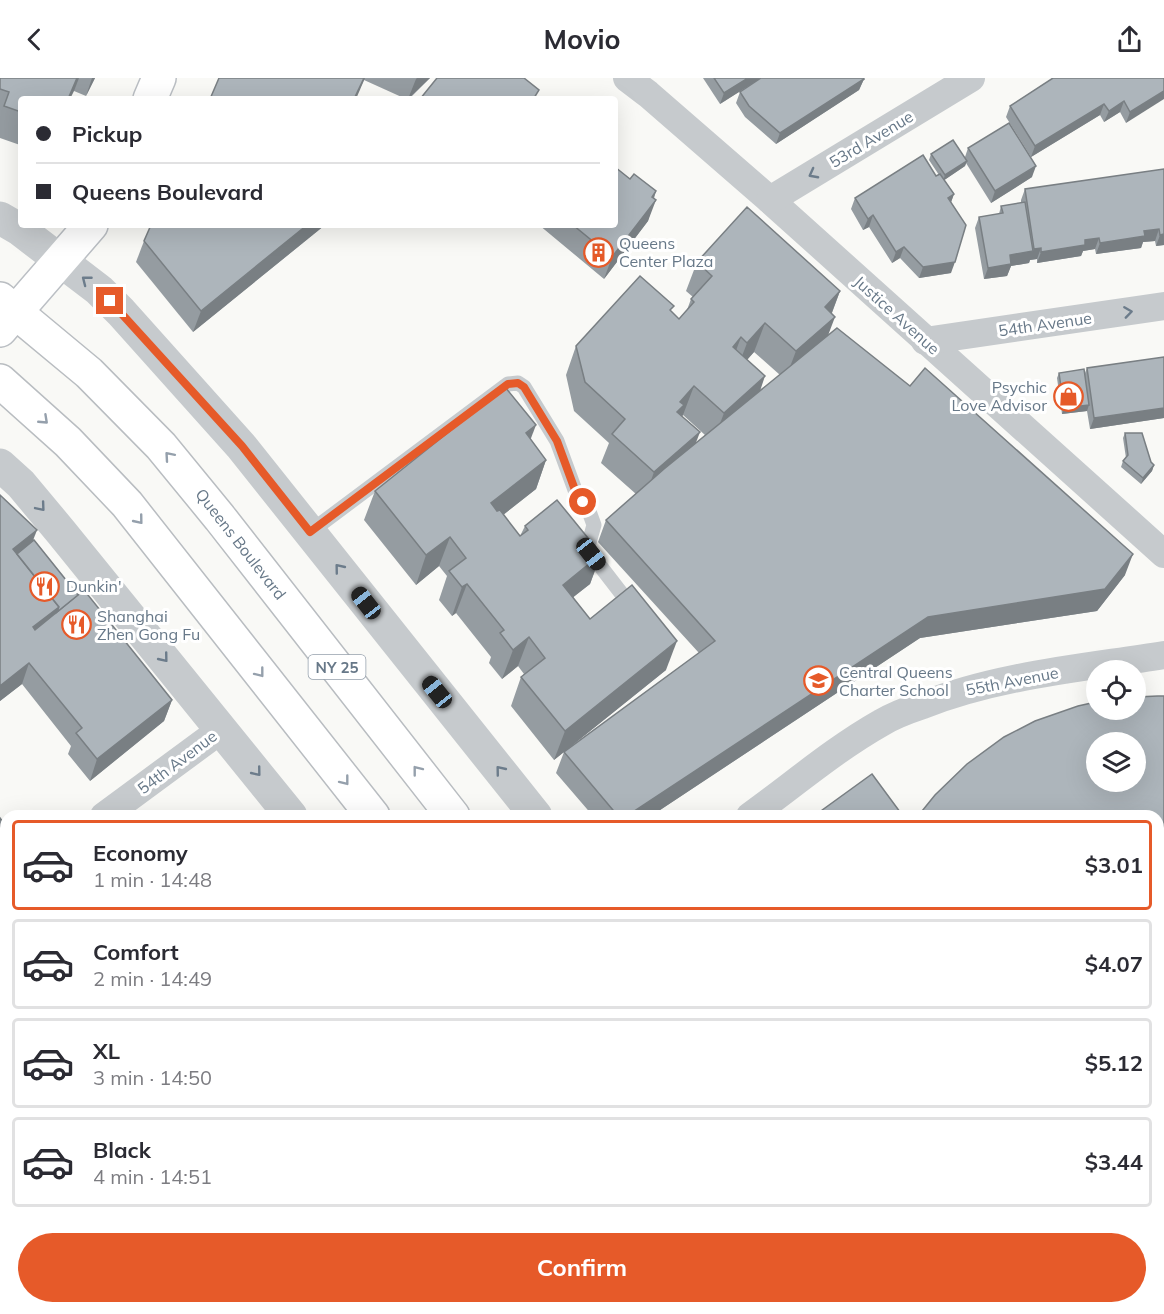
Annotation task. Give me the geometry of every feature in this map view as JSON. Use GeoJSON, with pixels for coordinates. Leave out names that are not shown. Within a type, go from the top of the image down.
{"type":"FeatureCollection","features":[{"type":"Feature","properties":{"kind":"main road"},"geometry":{"type":"LineString","coordinates":[[151,96],[159,78]]}},
{"type":"Feature","properties":{"kind":"main road"},"geometry":{"type":"LineString","coordinates":[[5,313],[61,261],[88,228]]}},
{"type":"Feature","properties":{"kind":"main road","name":"Queens Boulevard"},"geometry":{"type":"LineString","coordinates":[[5,313],[89,373],[161,447],[220,518],[448,810]]}},
{"type":"Feature","properties":{"kind":"main road"},"geometry":{"type":"LineString","coordinates":[[0,381],[68,442],[153,536],[368,810]]}},
{"type":"Feature","properties":{"kind":"street","name":"Justice Avenue"},"geometry":{"type":"LineString","coordinates":[[627,78],[770,200],[1164,554]]}},
{"type":"Feature","properties":{"kind":"street","name":"53rd Avenue"},"geometry":{"type":"LineString","coordinates":[[770,200],[970,78]]}},
{"type":"Feature","properties":{"kind":"street"},"geometry":{"type":"LineString","coordinates":[[0,218],[19,229],[61,261],[122,312],[242,446],[531,810]]}},
{"type":"Feature","properties":{"kind":"street","name":"54th Avenue"},"geometry":{"type":"LineString","coordinates":[[925,341],[1164,306]]}},
{"type":"Feature","properties":{"kind":"street"},"geometry":{"type":"LineString","coordinates":[[0,465],[28,492],[286,810]]}},
{"type":"Feature","properties":{"kind":"street","name":"55th Avenue"},"geometry":{"type":"LineString","coordinates":[[758,810],[881,722],[903,712],[957,692],[1002,682],[1164,655]]}},
{"type":"Feature","properties":{"kind":"street","name":"54th Avenue"},"geometry":{"type":"LineString","coordinates":[[112,810],[222,729]]}},
{"type":"Feature","properties":{"kind":"lane"},"geometry":{"type":"LineString","coordinates":[[310,532],[508,384],[518,383],[524,387],[557,441],[575,490],[591,514],[594,525],[588,546],[591,554],[628,602]]}},
{"type":"Feature","properties":{"kind":"building"},"geometry":{"type":"Polygon","coordinates":[[[0,78],[77,78],[69,96],[18,96],[18,111],[4,106],[9,92],[0,89],[0,78]]]}},
{"type":"Feature","properties":{"kind":"building"},"geometry":{"type":"Polygon","coordinates":[[[219,78],[364,78],[355,96],[211,96],[219,78]]]}},
{"type":"Feature","properties":{"kind":"building"},"geometry":{"type":"Polygon","coordinates":[[[437,78],[524,78],[539,90],[535,96],[422,96],[437,78]]]}},
{"type":"Feature","properties":{"kind":"building"},"geometry":{"type":"Polygon","coordinates":[[[714,78],[748,78],[724,93],[714,78]]]}},
{"type":"Feature","properties":{"kind":"building"},"geometry":{"type":"Polygon","coordinates":[[[761,78],[864,79],[780,133],[749,106],[740,92],[761,78]]]}},
{"type":"Feature","properties":{"kind":"building"},"geometry":{"type":"Polygon","coordinates":[[[1053,78],[1164,78],[1164,91],[1130,112],[1124,101],[1109,111],[1104,104],[1035,146],[1010,106],[1053,78]]]}},
{"type":"Feature","properties":{"kind":"building"},"geometry":{"type":"Polygon","coordinates":[[[1009,123],[1036,166],[995,191],[968,148],[1009,123]]]}},
{"type":"Feature","properties":{"kind":"building"},"geometry":{"type":"Polygon","coordinates":[[[953,140],[967,161],[945,175],[931,154],[953,140]]]}},
{"type":"Feature","properties":{"kind":"building"},"geometry":{"type":"Polygon","coordinates":[[[923,155],[936,176],[940,174],[954,194],[948,198],[966,225],[955,262],[923,267],[904,247],[896,252],[873,215],[868,219],[855,198],[923,155]]]}},
{"type":"Feature","properties":{"kind":"building"},"geometry":{"type":"Polygon","coordinates":[[[618,169],[630,179],[634,174],[656,191],[652,197],[656,200],[612,257],[577,228],[618,228],[618,169]]]}},
{"type":"Feature","properties":{"kind":"building"},"geometry":{"type":"Polygon","coordinates":[[[1164,169],[1164,234],[1160,235],[1159,229],[1144,231],[1145,236],[1100,243],[1099,238],[1085,240],[1085,245],[1041,252],[1041,248],[1034,249],[1025,189],[1164,169]]]}},
{"type":"Feature","properties":{"kind":"building"},"geometry":{"type":"Polygon","coordinates":[[[1025,202],[1033,251],[1010,255],[1011,264],[988,268],[979,217],[1003,213],[1001,206],[1025,202]]]}},
{"type":"Feature","properties":{"kind":"building"},"geometry":{"type":"Polygon","coordinates":[[[747,207],[840,291],[825,307],[835,317],[796,351],[765,323],[747,343],[741,337],[733,347],[765,376],[724,413],[694,386],[680,402],[684,405],[677,412],[700,432],[654,472],[612,434],[625,419],[585,382],[576,346],[640,276],[674,306],[670,310],[679,319],[694,302],[691,299],[712,276],[697,262],[747,207]]]}},
{"type":"Feature","properties":{"kind":"building"},"geometry":{"type":"Polygon","coordinates":[[[150,228],[303,228],[201,311],[144,241],[150,228]]]}},
{"type":"Feature","properties":{"kind":"building"},"geometry":{"type":"Polygon","coordinates":[[[837,328],[910,386],[925,368],[1133,554],[1105,589],[928,617],[636,810],[613,810],[564,752],[715,641],[606,520],[664,469],[837,328]]]}},
{"type":"Feature","properties":{"kind":"building"},"geometry":{"type":"Polygon","coordinates":[[[1164,357],[1164,408],[1094,418],[1087,368],[1164,357]]]}},
{"type":"Feature","properties":{"kind":"building"},"geometry":{"type":"Polygon","coordinates":[[[1084,369],[1089,405],[1064,408],[1059,373],[1084,369]]]}},
{"type":"Feature","properties":{"kind":"building"},"geometry":{"type":"Polygon","coordinates":[[[505,387],[536,425],[526,433],[546,460],[491,503],[497,511],[500,510],[520,536],[528,530],[525,526],[557,500],[601,554],[563,585],[590,619],[632,585],[677,641],[565,731],[521,677],[545,658],[529,637],[513,650],[500,633],[504,630],[467,584],[462,587],[449,571],[466,558],[450,537],[426,555],[375,491],[505,387]]]}},
{"type":"Feature","properties":{"kind":"building"},"geometry":{"type":"Polygon","coordinates":[[[1125,433],[1142,433],[1154,465],[1143,478],[1123,461],[1128,455],[1125,433]]]}},
{"type":"Feature","properties":{"kind":"building"},"geometry":{"type":"Polygon","coordinates":[[[0,495],[37,530],[13,549],[59,607],[33,627],[35,630],[84,590],[172,700],[97,759],[76,733],[82,728],[29,663],[0,686],[0,495]]]}},
{"type":"Feature","properties":{"kind":"building"},"geometry":{"type":"Polygon","coordinates":[[[34,540],[78,595],[57,612],[59,607],[17,554],[34,540]]]}},
{"type":"Feature","properties":{"kind":"building"},"geometry":{"type":"Polygon","coordinates":[[[1164,696],[1164,810],[923,810],[967,764],[1004,737],[1035,721],[1086,704],[1086,720],[1146,720],[1146,697],[1164,696]]]}},
{"type":"Feature","properties":{"kind":"building"},"geometry":{"type":"Polygon","coordinates":[[[872,774],[899,810],[822,810],[872,774]]]}},
{"type":"Feature","properties":{"kind":"place","name":"Queens Center Plaza"},"geometry":{"type":"Point","coordinates":[598,252]}},
{"type":"Feature","properties":{"kind":"place","name":"Psychic Love Advisor"},"geometry":{"type":"Point","coordinates":[1068,396]}},
{"type":"Feature","properties":{"kind":"place","name":"Dunkin'"},"geometry":{"type":"Point","coordinates":[45,586]}},
{"type":"Feature","properties":{"kind":"place","name":"Shanghai Zhen Gong Fu"},"geometry":{"type":"Point","coordinates":[76,625]}},
{"type":"Feature","properties":{"kind":"place","name":"Central Queens Charter School"},"geometry":{"type":"Point","coordinates":[818,681]}},
{"type":"Feature","properties":{"kind":"route"},"geometry":{"type":"LineString","coordinates":[[110,301],[242,446],[310,532],[508,384],[514,383],[524,387],[557,441],[575,490],[583,502]]}}]}
